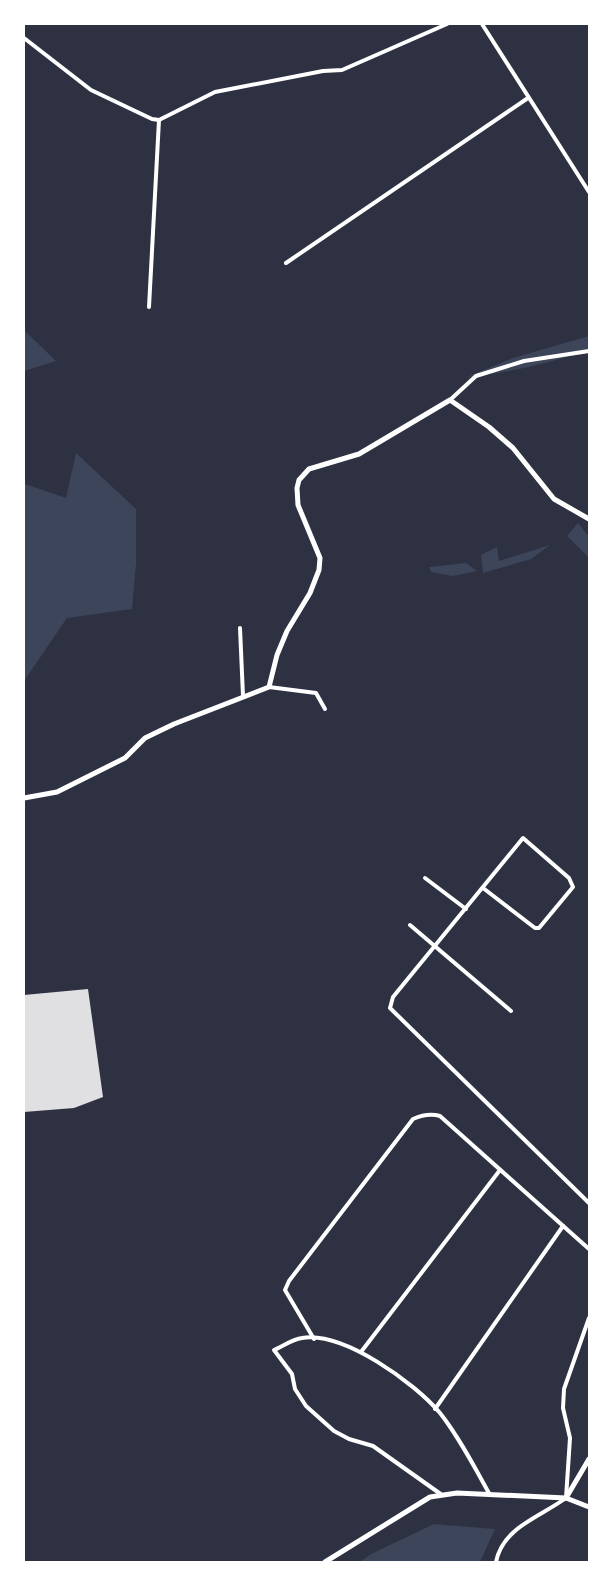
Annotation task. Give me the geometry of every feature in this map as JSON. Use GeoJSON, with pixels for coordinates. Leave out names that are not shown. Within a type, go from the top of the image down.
{"type":"FeatureCollection","features":[{"type":"Feature","properties":{"kind":"street"},"geometry":{"type":"LineString","coordinates":[[24,798],[64,788],[125,758],[144,738],[269,687],[277,655],[287,631],[310,593],[319,570],[320,558],[298,505],[297,488],[299,480],[309,469],[359,454],[450,400],[489,427],[513,448],[554,499],[589,519]]}},
{"type":"Feature","properties":{"kind":"street"},"geometry":{"type":"LineString","coordinates":[[566,1498],[589,1459]]}},
{"type":"Feature","properties":{"kind":"street"},"geometry":{"type":"LineString","coordinates":[[325,1562],[430,1497],[442,1494],[490,1494],[566,1498],[589,1507]]}},
{"type":"Feature","properties":{"kind":"lane"},"geometry":{"type":"LineString","coordinates":[[24,38],[91,90],[152,119],[159,120],[216,92],[342,70],[447,24]]}},
{"type":"Feature","properties":{"kind":"lane"},"geometry":{"type":"LineString","coordinates":[[482,24],[589,192]]}},
{"type":"Feature","properties":{"kind":"lane"},"geometry":{"type":"LineString","coordinates":[[286,263],[528,98]]}},
{"type":"Feature","properties":{"kind":"lane"},"geometry":{"type":"LineString","coordinates":[[149,307],[159,120]]}},
{"type":"Feature","properties":{"kind":"lane"},"geometry":{"type":"LineString","coordinates":[[450,400],[476,376],[524,361],[589,351]]}},
{"type":"Feature","properties":{"kind":"lane"},"geometry":{"type":"LineString","coordinates":[[240,628],[243,696]]}},
{"type":"Feature","properties":{"kind":"lane"},"geometry":{"type":"LineString","coordinates":[[269,687],[316,693],[325,708]]}},
{"type":"Feature","properties":{"kind":"lane"},"geometry":{"type":"LineString","coordinates":[[483,888],[535,928],[539,928],[543,926],[572,887],[568,878],[523,838],[393,997],[390,1008],[589,1202]]}},
{"type":"Feature","properties":{"kind":"lane"},"geometry":{"type":"LineString","coordinates":[[425,878],[466,909]]}},
{"type":"Feature","properties":{"kind":"lane"},"geometry":{"type":"LineString","coordinates":[[410,926],[436,945],[511,1011]]}},
{"type":"Feature","properties":{"kind":"lane"},"geometry":{"type":"LineString","coordinates":[[314,1339],[285,1290],[289,1281],[413,1119],[432,1113],[440,1116],[589,1250]]}},
{"type":"Feature","properties":{"kind":"lane"},"geometry":{"type":"LineString","coordinates":[[362,1352],[500,1170]]}},
{"type":"Feature","properties":{"kind":"lane"},"geometry":{"type":"LineString","coordinates":[[436,1409],[563,1226]]}},
{"type":"Feature","properties":{"kind":"lane"},"geometry":{"type":"LineString","coordinates":[[496,1562],[503,1544],[510,1534],[528,1520],[566,1498],[570,1438],[563,1408],[564,1389],[589,1318]]}},
{"type":"Feature","properties":{"kind":"lane"},"geometry":{"type":"LineString","coordinates":[[442,1494],[373,1446],[348,1439],[334,1431],[306,1406],[295,1388],[292,1374],[274,1350],[302,1338],[333,1340],[362,1352],[414,1388],[436,1409],[469,1458],[490,1494]]}},
{"type":"Feature","properties":{"kind":"shaded area"},"geometry":{"type":"Polygon","coordinates":[[[24,330],[56,361],[24,371],[24,330]]]}},
{"type":"Feature","properties":{"kind":"shaded area"},"geometry":{"type":"Polygon","coordinates":[[[589,336],[589,350],[529,367],[467,377],[513,358],[589,336]]]}},
{"type":"Feature","properties":{"kind":"shaded area"},"geometry":{"type":"Polygon","coordinates":[[[76,453],[136,509],[136,564],[132,609],[67,618],[24,681],[24,486],[25,484],[66,498],[76,453]]]}},
{"type":"Feature","properties":{"kind":"shaded area"},"geometry":{"type":"Polygon","coordinates":[[[578,523],[589,537],[589,558],[567,536],[578,523]]]}},
{"type":"Feature","properties":{"kind":"shaded area"},"geometry":{"type":"Polygon","coordinates":[[[550,545],[531,559],[483,573],[481,555],[497,547],[499,561],[550,545]]]}},
{"type":"Feature","properties":{"kind":"shaded area"},"geometry":{"type":"Polygon","coordinates":[[[466,563],[477,571],[453,576],[431,572],[429,567],[466,563]]]}},
{"type":"Feature","properties":{"kind":"shaded area"},"geometry":{"type":"Polygon","coordinates":[[[434,1524],[495,1529],[480,1562],[360,1562],[371,1554],[434,1524]]]}},
{"type":"Feature","properties":{"kind":"building"},"geometry":{"type":"Polygon","coordinates":[[[88,989],[103,1097],[74,1108],[24,1112],[24,995],[88,989]]]}}]}
